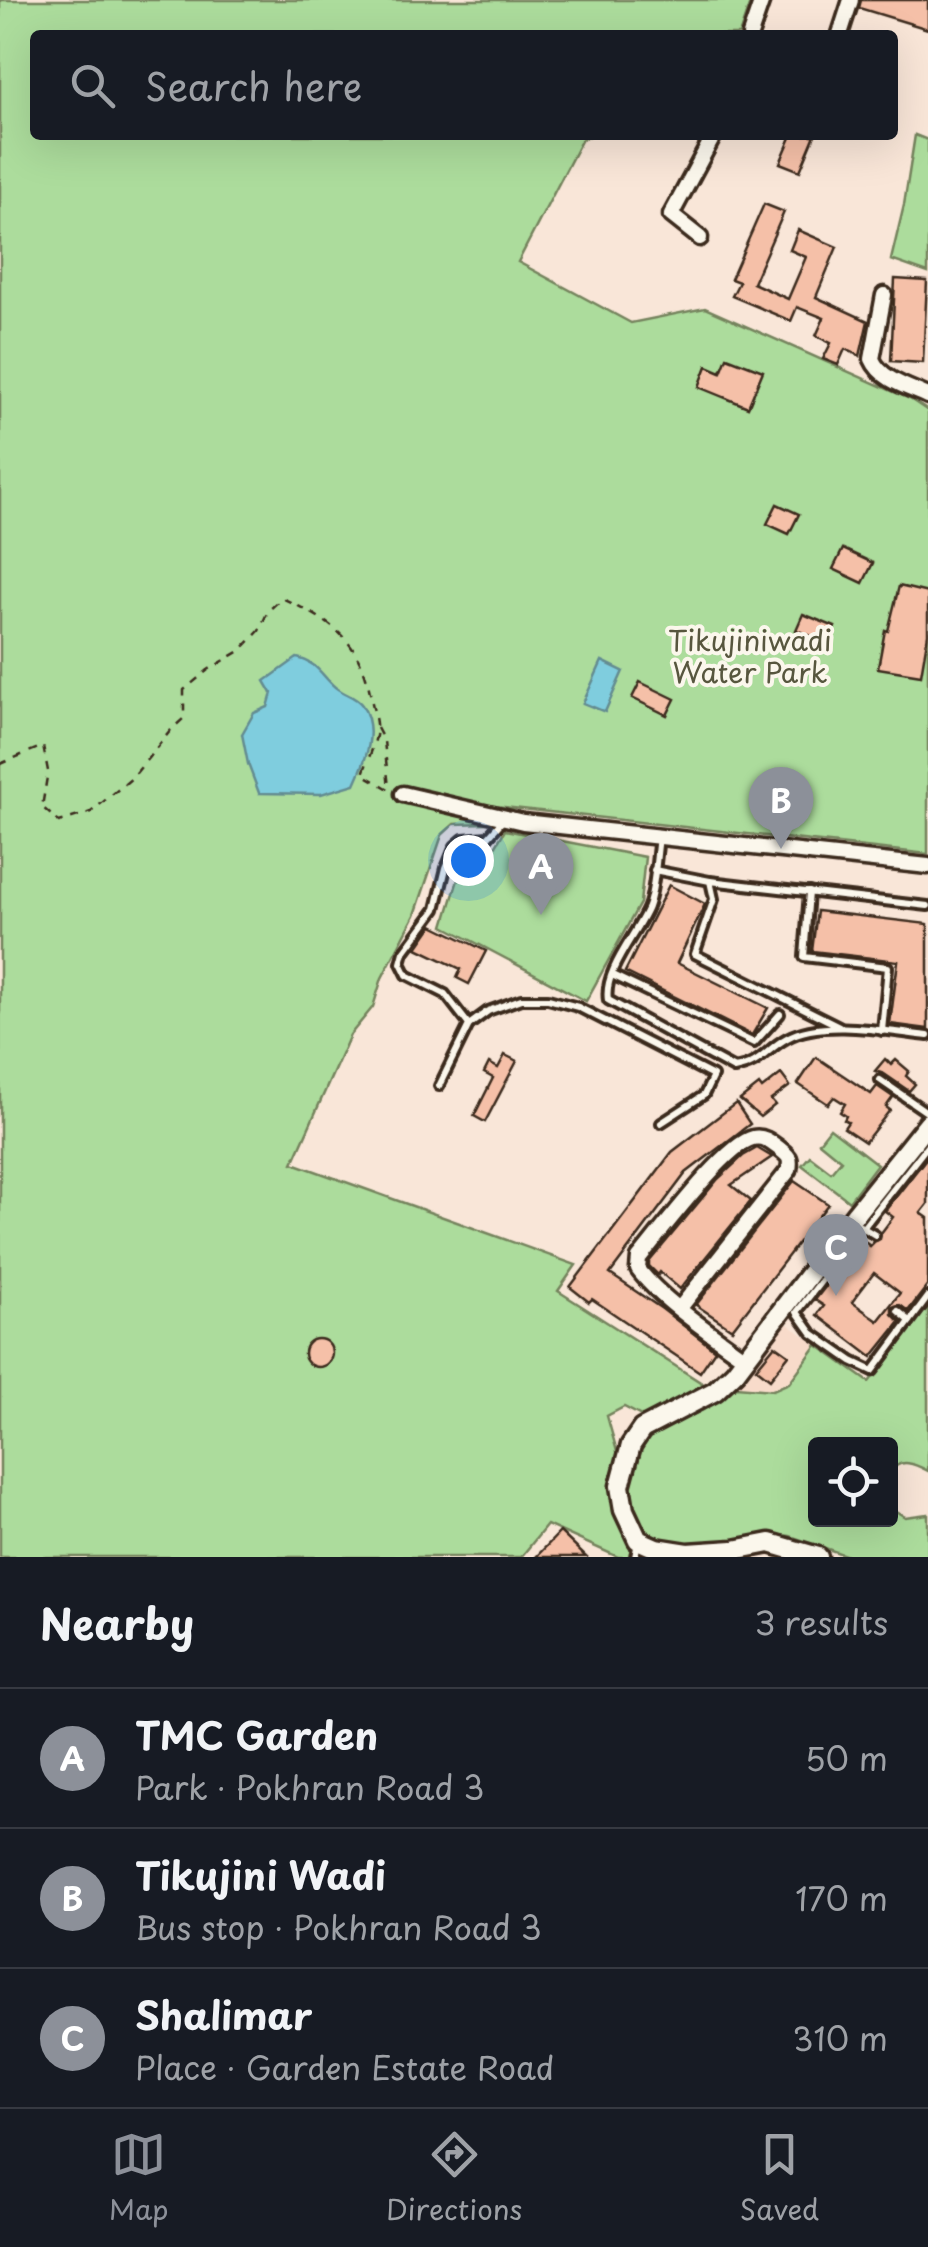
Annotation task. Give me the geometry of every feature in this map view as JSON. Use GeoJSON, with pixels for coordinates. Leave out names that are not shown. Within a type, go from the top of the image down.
{"type":"FeatureCollection","features":[{"type":"Feature","properties":{"kind":"street"},"geometry":{"type":"LineString","coordinates":[[752,30],[762,0]]}},
{"type":"Feature","properties":{"kind":"street"},"geometry":{"type":"LineString","coordinates":[[841,30],[851,0]]}},
{"type":"Feature","properties":{"kind":"street"},"geometry":{"type":"LineString","coordinates":[[700,238],[671,215],[711,140]]}},
{"type":"Feature","properties":{"kind":"street"},"geometry":{"type":"LineString","coordinates":[[884,295],[872,359],[890,378],[928,396]]}},
{"type":"Feature","properties":{"kind":"street"},"geometry":{"type":"LineString","coordinates":[[396,792],[522,822],[928,866]]}},
{"type":"Feature","properties":{"kind":"street"},"geometry":{"type":"LineString","coordinates":[[818,1557],[770,1543],[688,1554],[636,1549],[620,1486],[631,1446],[642,1429],[714,1391],[857,1223],[928,1123]]}},
{"type":"Feature","properties":{"kind":"street"},"geometry":{"type":"LineString","coordinates":[[680,1308],[789,1170],[788,1156],[764,1138],[748,1140],[715,1166],[639,1258],[638,1270],[646,1280],[680,1308],[744,1358]]}},
{"type":"Feature","properties":{"kind":"lane"},"geometry":{"type":"LineString","coordinates":[[469,1025],[445,994],[408,976],[401,962],[404,952],[436,909],[455,846],[463,839],[488,838],[504,818]]}},
{"type":"Feature","properties":{"kind":"lane"},"geometry":{"type":"LineString","coordinates":[[659,836],[649,906],[612,975],[606,990],[608,1000],[734,1069],[748,1067],[799,1032],[842,1028],[928,1036]]}},
{"type":"Feature","properties":{"kind":"lane"},"geometry":{"type":"LineString","coordinates":[[654,870],[710,881],[928,906]]}},
{"type":"Feature","properties":{"kind":"lane"},"geometry":{"type":"LineString","coordinates":[[710,881],[714,900],[695,954],[842,1028]]}},
{"type":"Feature","properties":{"kind":"lane"},"geometry":{"type":"LineString","coordinates":[[809,892],[804,958],[888,966],[882,1031]]}},
{"type":"Feature","properties":{"kind":"lane"},"geometry":{"type":"LineString","coordinates":[[612,975],[754,1043],[780,1014]]}},
{"type":"Feature","properties":{"kind":"lane"},"geometry":{"type":"LineString","coordinates":[[438,1086],[469,1025],[488,1011],[522,999],[548,999],[578,1006],[713,1076],[704,1094],[662,1124]]}},
{"type":"Feature","properties":{"kind":"lane"},"geometry":{"type":"LineString","coordinates":[[880,1080],[928,1113]]}},
{"type":"Feature","properties":{"kind":"lane"},"geometry":{"type":"LineString","coordinates":[[928,1144],[857,1223],[797,1312],[812,1333],[873,1371],[928,1297]]}},
{"type":"Feature","properties":{"kind":"lane"},"geometry":{"type":"LineString","coordinates":[[857,1223],[875,1236]]}},
{"type":"Feature","properties":{"kind":"lane"},"geometry":{"type":"LineString","coordinates":[[898,1312],[910,1321]]}},
{"type":"Feature","properties":{"kind":"path"},"geometry":{"type":"LineString","coordinates":[[0,764],[43,746],[48,771],[42,807],[59,822],[92,812],[132,778],[184,718],[184,690],[240,651],[259,632],[268,611],[282,598],[320,616],[344,636],[368,676],[377,733],[362,774],[396,792]]}},
{"type":"Feature","properties":{"kind":"path"},"geometry":{"type":"LineString","coordinates":[[376,725],[384,740],[396,792]]}},
{"type":"Feature","properties":{"kind":"shaded area"},"geometry":{"type":"Polygon","coordinates":[[[785,1322],[817,1345],[789,1383],[773,1390],[736,1387],[785,1322]]]}},
{"type":"Feature","properties":{"kind":"green space","name":"Tikujiniwadi Water Park"},"geometry":{"type":"Polygon","coordinates":[[[0,0],[751,0],[741,30],[30,30],[30,140],[581,140],[518,262],[631,323],[705,308],[910,399],[928,411],[928,854],[495,806],[486,823],[454,824],[442,835],[415,915],[382,978],[373,1007],[350,1035],[293,1163],[576,1265],[558,1291],[708,1387],[647,1419],[624,1407],[607,1416],[618,1455],[613,1511],[632,1543],[629,1557],[618,1557],[547,1525],[521,1557],[0,1557],[0,0]]]}},
{"type":"Feature","properties":{"kind":"green space"},"geometry":{"type":"Polygon","coordinates":[[[915,135],[928,140],[928,273],[891,260],[915,135]]]}},
{"type":"Feature","properties":{"kind":"green space"},"geometry":{"type":"Polygon","coordinates":[[[505,830],[645,857],[640,903],[586,1001],[444,926],[466,853],[482,846],[495,847],[505,830]]]}},
{"type":"Feature","properties":{"kind":"green space"},"geometry":{"type":"Polygon","coordinates":[[[830,1128],[877,1164],[849,1201],[802,1165],[810,1156],[831,1172],[841,1160],[819,1142],[830,1128]]]}},
{"type":"Feature","properties":{"kind":"green space"},"geometry":{"type":"Polygon","coordinates":[[[928,1306],[928,1471],[913,1464],[898,1466],[898,1437],[808,1437],[808,1527],[898,1527],[898,1512],[905,1517],[928,1514],[928,1557],[851,1557],[790,1536],[770,1534],[720,1544],[668,1543],[644,1529],[629,1489],[632,1469],[649,1436],[703,1410],[736,1387],[773,1390],[789,1383],[817,1345],[869,1382],[928,1306]]]}},
{"type":"Feature","properties":{"kind":"water"},"geometry":{"type":"Polygon","coordinates":[[[297,658],[314,666],[335,687],[362,705],[370,735],[366,755],[355,784],[321,794],[259,793],[242,734],[254,713],[268,707],[272,693],[265,681],[297,658]]]}},
{"type":"Feature","properties":{"kind":"water"},"geometry":{"type":"Polygon","coordinates":[[[602,661],[623,671],[605,712],[583,703],[602,661]]]}},
{"type":"Feature","properties":{"kind":"building"},"geometry":{"type":"Polygon","coordinates":[[[861,0],[928,0],[928,29],[859,8],[861,0]]]}},
{"type":"Feature","properties":{"kind":"building"},"geometry":{"type":"Polygon","coordinates":[[[790,140],[813,140],[800,171],[780,163],[790,140]]]}},
{"type":"Feature","properties":{"kind":"building"},"geometry":{"type":"Polygon","coordinates":[[[764,204],[784,212],[753,283],[788,299],[806,257],[790,250],[798,230],[837,247],[816,297],[868,321],[860,356],[845,349],[838,365],[823,359],[831,343],[816,336],[824,318],[797,307],[791,321],[732,296],[739,282],[731,279],[764,204]]]}},
{"type":"Feature","properties":{"kind":"building"},"geometry":{"type":"Polygon","coordinates":[[[895,279],[927,281],[923,363],[891,361],[895,279]]]}},
{"type":"Feature","properties":{"kind":"building"},"geometry":{"type":"Polygon","coordinates":[[[727,357],[763,371],[748,407],[699,387],[707,366],[721,372],[727,357]]]}},
{"type":"Feature","properties":{"kind":"building"},"geometry":{"type":"Polygon","coordinates":[[[777,504],[799,514],[789,534],[767,524],[777,504]]]}},
{"type":"Feature","properties":{"kind":"building"},"geometry":{"type":"Polygon","coordinates":[[[843,549],[873,563],[863,583],[833,569],[843,549]]]}},
{"type":"Feature","properties":{"kind":"building"},"geometry":{"type":"Polygon","coordinates":[[[899,586],[928,593],[928,634],[921,675],[878,668],[899,586]]]}},
{"type":"Feature","properties":{"kind":"building"},"geometry":{"type":"Polygon","coordinates":[[[803,614],[835,627],[828,643],[796,630],[803,614]]]}},
{"type":"Feature","properties":{"kind":"building"},"geometry":{"type":"Polygon","coordinates":[[[640,682],[675,699],[667,715],[632,698],[640,682]]]}},
{"type":"Feature","properties":{"kind":"building"},"geometry":{"type":"Polygon","coordinates":[[[669,885],[705,904],[677,963],[768,1008],[752,1035],[625,972],[669,885]]]}},
{"type":"Feature","properties":{"kind":"building"},"geometry":{"type":"Polygon","coordinates":[[[817,911],[928,924],[928,1029],[890,1024],[898,961],[812,951],[817,911]]]}},
{"type":"Feature","properties":{"kind":"building"},"geometry":{"type":"Polygon","coordinates":[[[433,925],[486,951],[469,984],[457,978],[461,969],[417,948],[433,925]]]}},
{"type":"Feature","properties":{"kind":"building"},"geometry":{"type":"Polygon","coordinates":[[[505,1055],[517,1061],[485,1122],[474,1116],[493,1078],[484,1073],[489,1063],[498,1068],[505,1055]]]}},
{"type":"Feature","properties":{"kind":"building"},"geometry":{"type":"Polygon","coordinates":[[[816,1057],[871,1094],[877,1086],[893,1097],[886,1107],[890,1110],[865,1142],[844,1128],[848,1122],[840,1112],[845,1104],[834,1097],[828,1104],[798,1084],[816,1057]]]}},
{"type":"Feature","properties":{"kind":"building"},"geometry":{"type":"Polygon","coordinates":[[[885,1059],[891,1065],[896,1060],[909,1071],[906,1076],[915,1084],[909,1091],[875,1071],[885,1059]]]}},
{"type":"Feature","properties":{"kind":"building"},"geometry":{"type":"Polygon","coordinates":[[[781,1074],[790,1086],[771,1100],[775,1105],[760,1117],[740,1100],[759,1085],[762,1089],[781,1074]]]}},
{"type":"Feature","properties":{"kind":"building"},"geometry":{"type":"Polygon","coordinates":[[[736,1103],[750,1124],[686,1173],[610,1274],[715,1350],[700,1372],[570,1287],[672,1152],[736,1103]]]}},
{"type":"Feature","properties":{"kind":"building"},"geometry":{"type":"Polygon","coordinates":[[[757,1148],[772,1157],[731,1185],[751,1201],[680,1289],[660,1272],[658,1275],[649,1262],[718,1179],[757,1148]]]}},
{"type":"Feature","properties":{"kind":"building"},"geometry":{"type":"Polygon","coordinates":[[[928,1156],[928,1204],[921,1213],[928,1218],[928,1285],[908,1311],[900,1305],[892,1307],[892,1314],[900,1322],[872,1357],[817,1315],[824,1306],[815,1300],[862,1240],[870,1246],[880,1239],[893,1217],[885,1211],[928,1156]],[[874,1273],[852,1302],[878,1321],[900,1293],[874,1273]]]}},
{"type":"Feature","properties":{"kind":"building"},"geometry":{"type":"Polygon","coordinates":[[[794,1181],[828,1204],[732,1329],[696,1305],[794,1181]]]}},
{"type":"Feature","properties":{"kind":"building"},"geometry":{"type":"Polygon","coordinates":[[[318,1339],[328,1343],[332,1353],[328,1363],[318,1367],[308,1363],[304,1353],[308,1343],[318,1339]]]}},
{"type":"Feature","properties":{"kind":"building"},"geometry":{"type":"Polygon","coordinates":[[[775,1345],[789,1355],[770,1379],[756,1368],[775,1345]]]}},
{"type":"Feature","properties":{"kind":"building"},"geometry":{"type":"Polygon","coordinates":[[[560,1532],[586,1557],[536,1557],[560,1532]]]}},
{"type":"Feature","properties":{"kind":"place","name":"Tikujini Wadi"},"geometry":{"type":"Point","coordinates":[781,849]}},
{"type":"Feature","properties":{"kind":"place","name":"TMC Garden"},"geometry":{"type":"Point","coordinates":[541,915]}},
{"type":"Feature","properties":{"kind":"place","name":"Shalimar"},"geometry":{"type":"Point","coordinates":[836,1296]}}]}
